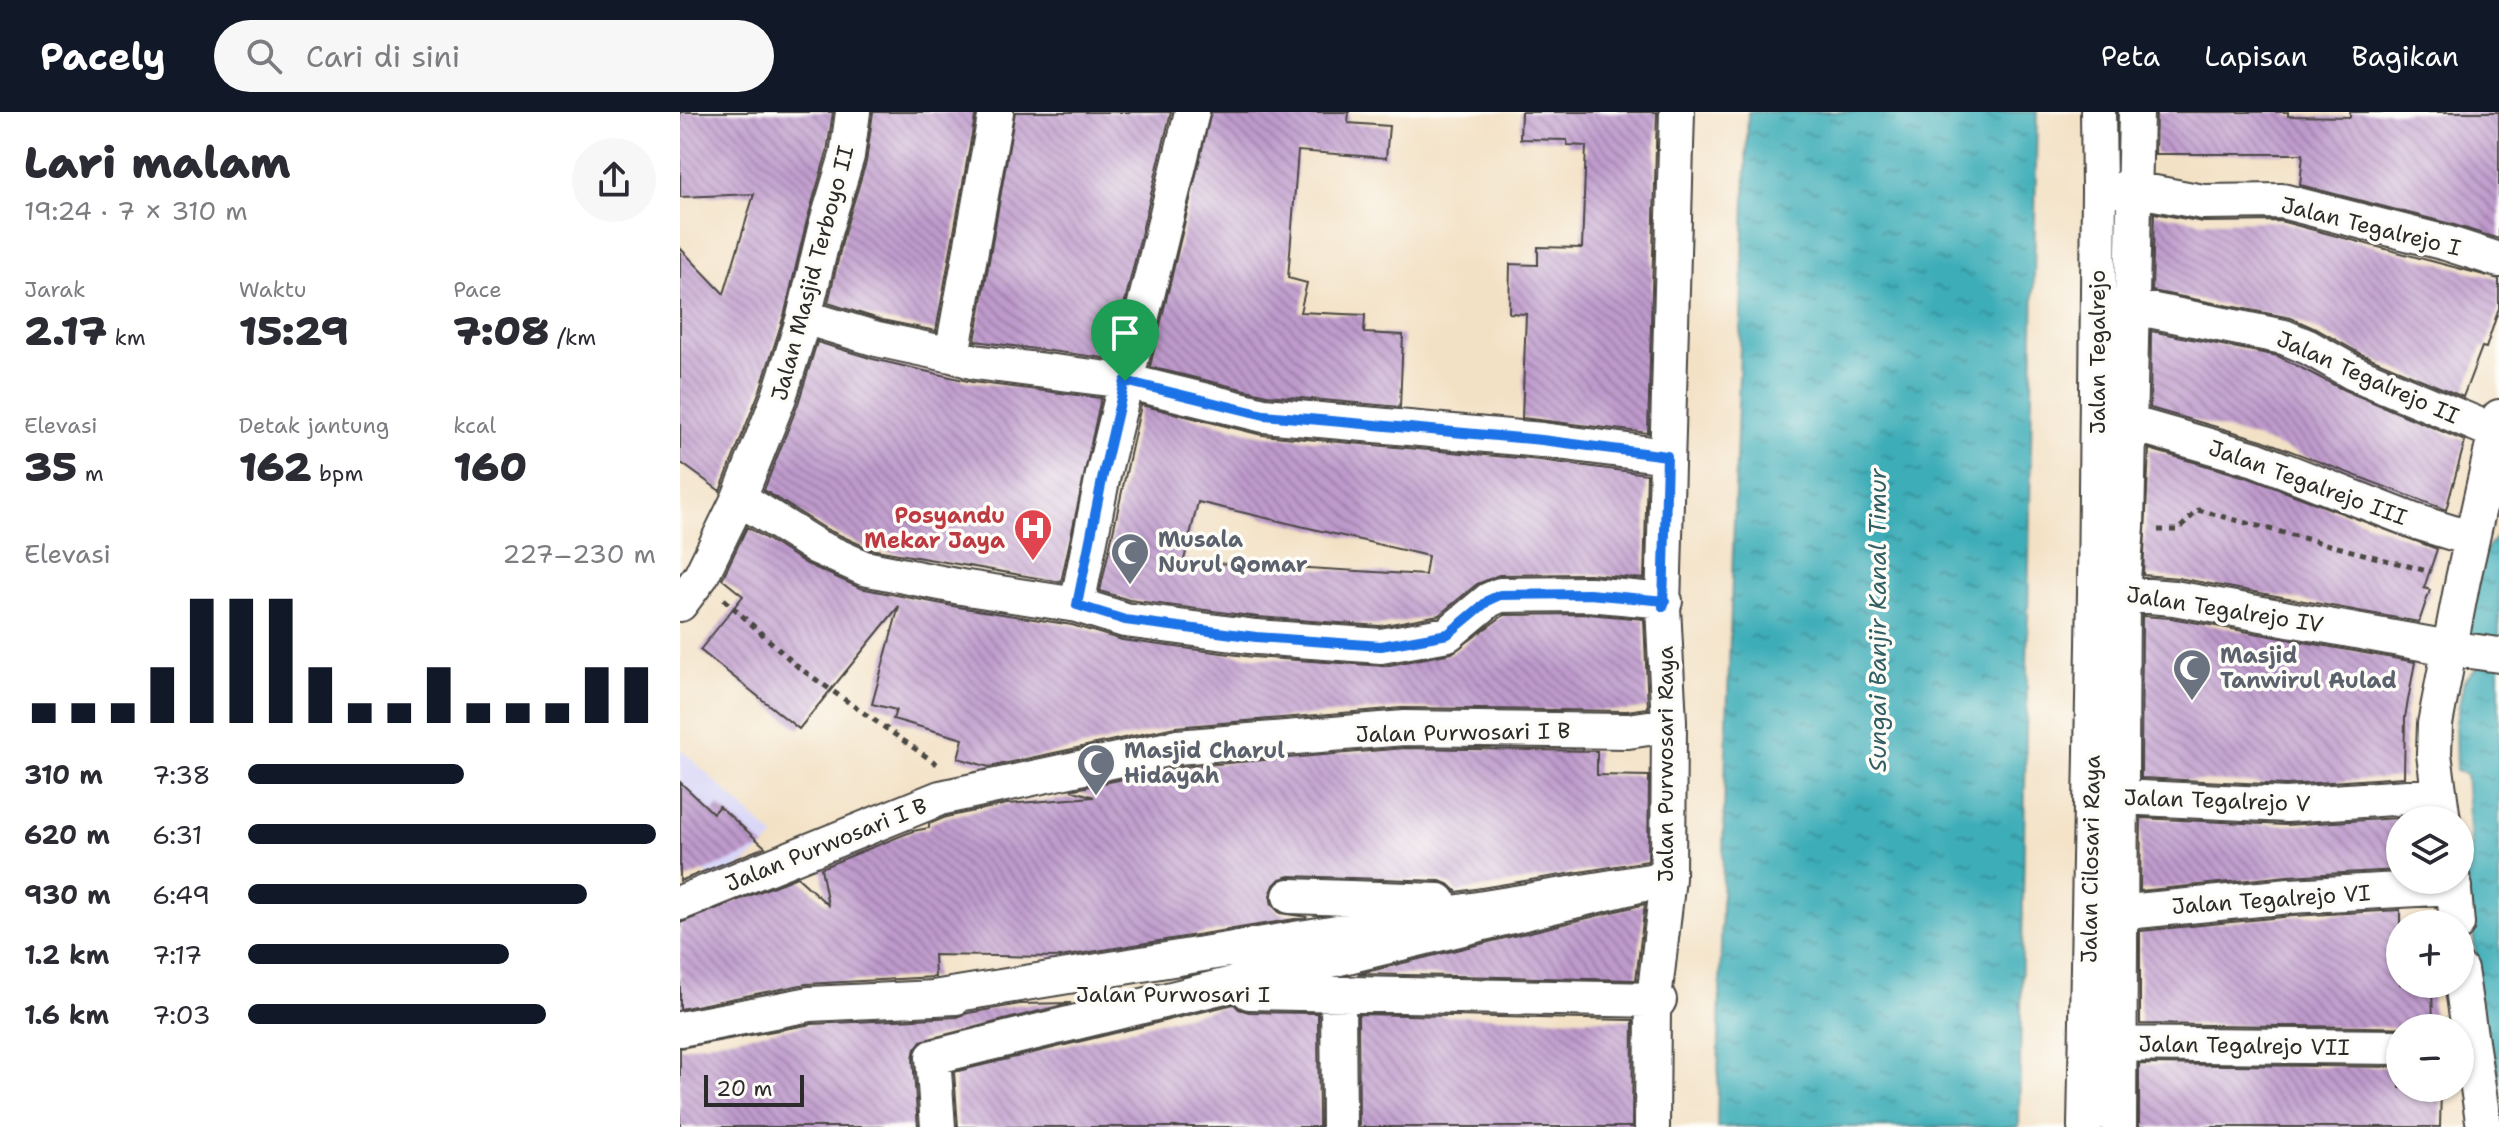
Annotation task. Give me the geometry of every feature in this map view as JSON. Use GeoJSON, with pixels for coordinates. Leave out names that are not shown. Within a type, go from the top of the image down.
{"type":"FeatureCollection","features":[{"type":"Feature","properties":{"kind":"street","name":"Jalan Masjid Terboyo II"},"geometry":{"type":"LineString","coordinates":[[680,604],[701,576],[739,498],[779,397],[847,156],[853,112]]}},
{"type":"Feature","properties":{"kind":"street"},"geometry":{"type":"LineString","coordinates":[[952,355],[996,112]]}},
{"type":"Feature","properties":{"kind":"street"},"geometry":{"type":"LineString","coordinates":[[1077,605],[1103,475],[1192,112]]}},
{"type":"Feature","properties":{"kind":"street","name":"Jalan Purwosari Raya"},"geometry":{"type":"LineString","coordinates":[[1652,1127],[1653,1008],[1668,878],[1669,725],[1663,607],[1677,112]]}},
{"type":"Feature","properties":{"kind":"street","name":"Jalan Tegalrejo"},"geometry":{"type":"LineString","coordinates":[[2098,112],[2097,306],[2112,419],[2108,592]]}},
{"type":"Feature","properties":{"kind":"street"},"geometry":{"type":"LineString","coordinates":[[2108,592],[2127,526],[2112,419],[2133,309],[2136,112]]}},
{"type":"Feature","properties":{"kind":"street","name":"Jalan Tegalrejo I"},"geometry":{"type":"LineString","coordinates":[[2099,190],[2133,189],[2203,202],[2282,201],[2446,243],[2499,260]]}},
{"type":"Feature","properties":{"kind":"street","name":"Jalan Tegalrejo II"},"geometry":{"type":"LineString","coordinates":[[2097,306],[2133,309],[2284,337],[2352,372],[2497,424]]}},
{"type":"Feature","properties":{"kind":"street"},"geometry":{"type":"LineString","coordinates":[[804,317],[975,362],[1125,381],[1264,415],[1542,440],[1667,456]]}},
{"type":"Feature","properties":{"kind":"street","name":"Jalan Tegalrejo III"},"geometry":{"type":"LineString","coordinates":[[2112,419],[2255,459],[2414,521],[2472,539]]}},
{"type":"Feature","properties":{"kind":"street"},"geometry":{"type":"LineString","coordinates":[[2440,806],[2434,754],[2435,724],[2476,652],[2463,579],[2497,424]]}},
{"type":"Feature","properties":{"kind":"street"},"geometry":{"type":"LineString","coordinates":[[739,498],[817,547],[864,568],[1077,605],[1125,620],[1256,637],[1381,646],[1448,634],[1489,600],[1500,595],[1589,594],[1665,601],[1663,607]]}},
{"type":"Feature","properties":{"kind":"street","name":"Jalan Tegalrejo IV"},"geometry":{"type":"LineString","coordinates":[[2108,592],[2174,598],[2476,652]]}},
{"type":"Feature","properties":{"kind":"street","name":"Jalan Cilosari Raya"},"geometry":{"type":"LineString","coordinates":[[2085,1127],[2088,1044],[2104,914],[2108,592]]}},
{"type":"Feature","properties":{"kind":"street","name":"Jalan Purwosari I B"},"geometry":{"type":"LineString","coordinates":[[680,903],[940,798],[1177,747],[1404,728],[1628,731],[1669,725]]}},
{"type":"Feature","properties":{"kind":"street","name":"Jalan Tegalrejo V"},"geometry":{"type":"LineString","coordinates":[[2105,797],[2386,807]]}},
{"type":"Feature","properties":{"kind":"street"},"geometry":{"type":"LineString","coordinates":[[1290,896],[1463,902],[1585,902],[1668,878]]}},
{"type":"Feature","properties":{"kind":"street"},"geometry":{"type":"LineString","coordinates":[[933,998],[1668,878]]}},
{"type":"Feature","properties":{"kind":"street"},"geometry":{"type":"LineString","coordinates":[[938,1127],[933,1057],[1668,878]]}},
{"type":"Feature","properties":{"kind":"street","name":"Jalan Tegalrejo VI"},"geometry":{"type":"LineString","coordinates":[[2104,914],[2386,889]]}},
{"type":"Feature","properties":{"kind":"street"},"geometry":{"type":"LineString","coordinates":[[2104,914],[2122,1044],[2119,1127]]}},
{"type":"Feature","properties":{"kind":"street","name":"Jalan Purwosari I"},"geometry":{"type":"LineString","coordinates":[[680,1029],[810,1004],[1200,991],[1659,1000],[1653,1008]]}},
{"type":"Feature","properties":{"kind":"street"},"geometry":{"type":"LineString","coordinates":[[1338,995],[1339,1127]]}},
{"type":"Feature","properties":{"kind":"street","name":"Jalan Tegalrejo VII"},"geometry":{"type":"LineString","coordinates":[[2088,1044],[2386,1047]]}},
{"type":"Feature","properties":{"kind":"street"},"geometry":{"type":"LineString","coordinates":[[2474,1083],[2484,1127]]}},
{"type":"Feature","properties":{"kind":"path"},"geometry":{"type":"LineString","coordinates":[[2127,526],[2178,530],[2198,510],[2463,579]]}},
{"type":"Feature","properties":{"kind":"path","name":"Jalan Purwosari I B"},"geometry":{"type":"LineString","coordinates":[[701,576],[742,618],[798,667],[974,790]]}},
{"type":"Feature","properties":{"kind":"shaded area"},"geometry":{"type":"Polygon","coordinates":[[[680,748],[775,838],[726,879],[714,882],[680,849],[680,748]]]}},
{"type":"Feature","properties":{"kind":"water","name":"Sungai Banjir Kanal Timur"},"geometry":{"type":"Polygon","coordinates":[[[1748,112],[2037,112],[2019,1127],[1717,1127],[1724,809],[1748,112]]]}},
{"type":"Feature","properties":{"kind":"water"},"geometry":{"type":"Polygon","coordinates":[[[2499,533],[2499,1127],[2474,987],[2477,964],[2474,910],[2470,910],[2467,894],[2474,894],[2474,806],[2468,806],[2466,774],[2456,771],[2455,726],[2464,680],[2479,666],[2482,646],[2468,631],[2483,554],[2499,533]]]}},
{"type":"Feature","properties":{"kind":"building"},"geometry":{"type":"Polygon","coordinates":[[[680,112],[833,112],[827,152],[785,312],[760,390],[720,491],[680,462],[680,248],[724,294],[754,194],[680,197],[680,112]]]}},
{"type":"Feature","properties":{"kind":"building"},"geometry":{"type":"Polygon","coordinates":[[[873,112],[976,112],[936,331],[882,320],[828,303],[844,234],[866,162],[873,112]]]}},
{"type":"Feature","properties":{"kind":"building"},"geometry":{"type":"Polygon","coordinates":[[[1015,112],[1171,112],[1111,359],[975,341],[1015,112]]]}},
{"type":"Feature","properties":{"kind":"building"},"geometry":{"type":"Polygon","coordinates":[[[1211,112],[1349,112],[1348,123],[1389,126],[1386,158],[1298,151],[1288,278],[1307,283],[1300,312],[1365,315],[1364,333],[1403,335],[1400,407],[1267,395],[1150,367],[1211,112]]]}},
{"type":"Feature","properties":{"kind":"building"},"geometry":{"type":"Polygon","coordinates":[[[1521,112],[1657,112],[1648,433],[1522,418],[1526,314],[1509,313],[1510,264],[1538,265],[1538,247],[1582,248],[1586,146],[1567,145],[1567,140],[1520,139],[1521,112]]]}},
{"type":"Feature","properties":{"kind":"building"},"geometry":{"type":"Polygon","coordinates":[[[2156,112],[2288,112],[2288,116],[2350,117],[2350,112],[2499,112],[2499,239],[2300,185],[2303,154],[2155,154],[2156,112]]]}},
{"type":"Feature","properties":{"kind":"building"},"geometry":{"type":"Polygon","coordinates":[[[2154,213],[2203,222],[2280,221],[2499,279],[2499,308],[2486,348],[2482,347],[2463,397],[2361,354],[2291,318],[2152,291],[2154,213]]]}},
{"type":"Feature","properties":{"kind":"building"},"geometry":{"type":"Polygon","coordinates":[[[2151,331],[2278,356],[2344,390],[2465,441],[2446,510],[2262,440],[2150,408],[2151,331]]]}},
{"type":"Feature","properties":{"kind":"building"},"geometry":{"type":"Polygon","coordinates":[[[817,342],[873,359],[972,382],[1101,398],[1061,582],[870,549],[826,529],[764,490],[798,404],[817,342]]]}},
{"type":"Feature","properties":{"kind":"building"},"geometry":{"type":"Polygon","coordinates":[[[1141,405],[1262,435],[1540,460],[1647,474],[1644,579],[1589,574],[1499,575],[1477,584],[1439,615],[1380,626],[1258,617],[1129,600],[1100,591],[1141,405]],[[1198,502],[1184,560],[1425,575],[1428,556],[1198,502]]]}},
{"type":"Feature","properties":{"kind":"building"},"geometry":{"type":"Polygon","coordinates":[[[2149,449],[2249,478],[2437,549],[2424,588],[2430,590],[2419,622],[2178,578],[2143,575],[2149,449]]]}},
{"type":"Feature","properties":{"kind":"building"},"geometry":{"type":"Polygon","coordinates":[[[747,527],[807,564],[860,588],[1072,625],[1122,640],[1253,657],[1384,666],[1452,653],[1504,615],[1588,614],[1644,619],[1648,708],[1627,711],[1402,708],[1175,727],[989,767],[958,758],[963,739],[893,719],[896,710],[872,704],[899,606],[799,729],[700,650],[743,596],[722,579],[747,527]]]}},
{"type":"Feature","properties":{"kind":"building"},"geometry":{"type":"Polygon","coordinates":[[[2142,616],[2171,618],[2415,662],[2405,717],[2404,777],[2286,785],[2141,778],[2142,616]]]}},
{"type":"Feature","properties":{"kind":"building"},"geometry":{"type":"Polygon","coordinates":[[[1405,748],[1597,751],[1597,775],[1649,776],[1648,861],[1457,892],[1440,881],[1290,876],[1274,885],[1270,895],[1272,905],[1280,913],[1307,917],[1060,957],[934,955],[935,977],[806,984],[680,1009],[680,923],[797,877],[828,905],[821,868],[913,831],[929,828],[929,824],[946,817],[1007,804],[1094,797],[1071,790],[1180,767],[1405,748]]]}},
{"type":"Feature","properties":{"kind":"building"},"geometry":{"type":"Polygon","coordinates":[[[680,782],[713,813],[719,806],[765,847],[680,881],[680,782]]]}},
{"type":"Feature","properties":{"kind":"building"},"geometry":{"type":"Polygon","coordinates":[[[2141,818],[2285,825],[2386,819],[2386,871],[2288,876],[2140,891],[2141,818]]]}},
{"type":"Feature","properties":{"kind":"building"},"geometry":{"type":"Polygon","coordinates":[[[1645,904],[1636,980],[1358,974],[1645,904]]]}},
{"type":"Feature","properties":{"kind":"building"},"geometry":{"type":"Polygon","coordinates":[[[2386,911],[2386,998],[2432,998],[2433,1014],[2386,1014],[2386,1027],[2140,1024],[2140,931],[2292,916],[2386,911]]]}},
{"type":"Feature","properties":{"kind":"building"},"geometry":{"type":"Polygon","coordinates":[[[1071,1003],[921,1041],[913,1058],[918,1127],[680,1127],[680,1048],[812,1024],[957,1017],[1020,1004],[1071,1003]]]}},
{"type":"Feature","properties":{"kind":"building"},"geometry":{"type":"Polygon","coordinates":[[[1234,1004],[1249,1012],[1318,1013],[1319,1127],[958,1127],[954,1072],[1234,1004]]]}},
{"type":"Feature","properties":{"kind":"building"},"geometry":{"type":"Polygon","coordinates":[[[1358,1014],[1633,1020],[1632,1127],[1359,1127],[1358,1014]]]}},
{"type":"Feature","properties":{"kind":"building"},"geometry":{"type":"Polygon","coordinates":[[[2139,1064],[2386,1067],[2386,1102],[2441,1102],[2440,1127],[2139,1127],[2139,1064]]]}},
{"type":"Feature","properties":{"kind":"place","name":"Posyandu Mekar Jaya"},"geometry":{"type":"Point","coordinates":[1033,562]}},
{"type":"Feature","properties":{"kind":"place","name":"Musala Nurul Qomar"},"geometry":{"type":"Point","coordinates":[1130,586]}},
{"type":"Feature","properties":{"kind":"place","name":"Masjid Tanwirul Aulad"},"geometry":{"type":"Point","coordinates":[2192,702]}},
{"type":"Feature","properties":{"kind":"place","name":"Masjid Charul Hidayah"},"geometry":{"type":"Point","coordinates":[1096,797]}},
{"type":"Feature","properties":{"kind":"route"},"geometry":{"type":"LineString","coordinates":[[1125,381],[1077,605],[1125,620],[1256,637],[1381,646],[1448,634],[1489,600],[1500,595],[1589,594],[1665,601],[1663,607],[1665,532],[1667,456],[1542,440],[1264,415],[1125,381]]}}]}
